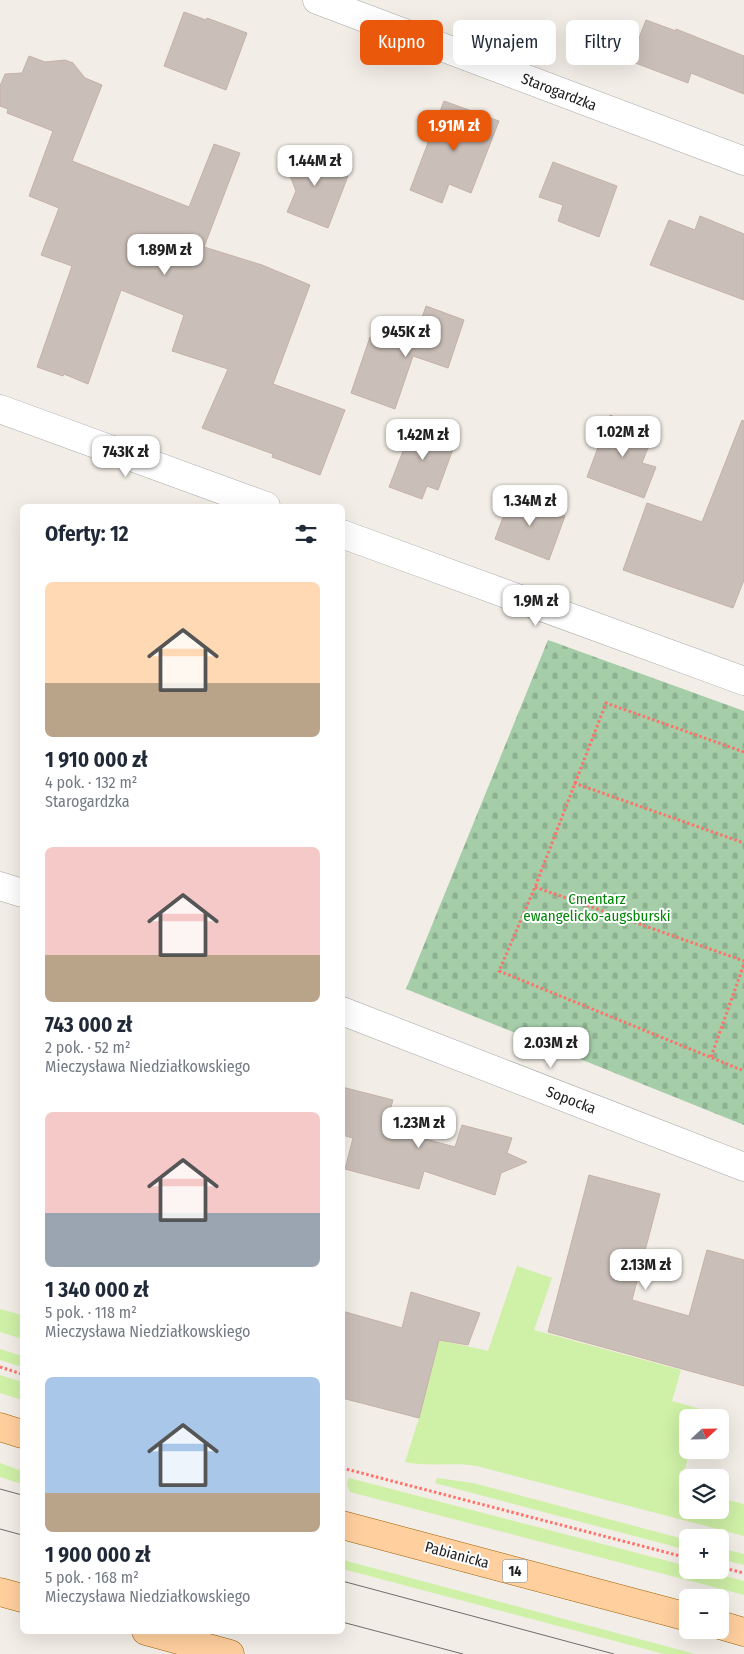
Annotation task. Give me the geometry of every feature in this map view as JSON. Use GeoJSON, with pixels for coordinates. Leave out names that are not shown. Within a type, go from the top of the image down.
{"type":"FeatureCollection","features":[{"type":"Feature","properties":{"kind":"main road"},"geometry":{"type":"LineString","coordinates":[[0,1426],[20,1433]]}},
{"type":"Feature","properties":{"kind":"main road","name":"Pabianicka"},"geometry":{"type":"LineString","coordinates":[[345,1526],[679,1615]]}},
{"type":"Feature","properties":{"kind":"main road"},"geometry":{"type":"LineString","coordinates":[[0,1592],[20,1597]]}},
{"type":"Feature","properties":{"kind":"main road"},"geometry":{"type":"LineString","coordinates":[[729,1628],[744,1632]]}},
{"type":"Feature","properties":{"kind":"main road"},"geometry":{"type":"LineString","coordinates":[[157,1634],[230,1654]]}},
{"type":"Feature","properties":{"kind":"street","name":"Starogardzka"},"geometry":{"type":"LineString","coordinates":[[318,0],[744,161]]}},
{"type":"Feature","properties":{"kind":"street"},"geometry":{"type":"LineString","coordinates":[[0,409],[261,504]]}},
{"type":"Feature","properties":{"kind":"street"},"geometry":{"type":"LineString","coordinates":[[345,535],[744,681]]}},
{"type":"Feature","properties":{"kind":"street"},"geometry":{"type":"LineString","coordinates":[[0,886],[20,892]]}},
{"type":"Feature","properties":{"kind":"street","name":"Sopocka"},"geometry":{"type":"LineString","coordinates":[[345,1012],[744,1167]]}},
{"type":"Feature","properties":{"kind":"path"},"geometry":{"type":"LineString","coordinates":[[744,752],[606,702],[535,887],[499,971],[744,1071]]}},
{"type":"Feature","properties":{"kind":"path"},"geometry":{"type":"LineString","coordinates":[[574,783],[744,843]]}},
{"type":"Feature","properties":{"kind":"path"},"geometry":{"type":"LineString","coordinates":[[535,887],[744,962],[711,1057]]}},
{"type":"Feature","properties":{"kind":"path"},"geometry":{"type":"LineString","coordinates":[[0,1367],[20,1373]]}},
{"type":"Feature","properties":{"kind":"path"},"geometry":{"type":"LineString","coordinates":[[345,1469],[679,1556]]}},
{"type":"Feature","properties":{"kind":"path"},"geometry":{"type":"LineString","coordinates":[[729,1569],[744,1573]]}},
{"type":"Feature","properties":{"kind":"green space","name":"Cmentarz ewangelicko-augsburski"},"geometry":{"type":"Polygon","coordinates":[[[548,640],[744,711],[744,1125],[406,989],[548,640]]]}},
{"type":"Feature","properties":{"kind":"green space"},"geometry":{"type":"Polygon","coordinates":[[[517,1266],[552,1278],[534,1330],[681,1370],[672,1401],[700,1409],[679,1409],[679,1459],[688,1459],[685,1469],[679,1469],[679,1519],[477,1466],[405,1462],[419,1418],[439,1340],[488,1351],[517,1266]]]}},
{"type":"Feature","properties":{"kind":"green space"},"geometry":{"type":"Polygon","coordinates":[[[0,1309],[20,1314],[20,1338],[0,1332],[0,1309]]]}},
{"type":"Feature","properties":{"kind":"green space"},"geometry":{"type":"Polygon","coordinates":[[[0,1349],[20,1355],[20,1366],[0,1360],[0,1349]]]}},
{"type":"Feature","properties":{"kind":"green space"},"geometry":{"type":"Polygon","coordinates":[[[0,1375],[20,1381],[20,1399],[0,1393],[0,1375]]]}},
{"type":"Feature","properties":{"kind":"green space"},"geometry":{"type":"Polygon","coordinates":[[[0,1463],[20,1470],[20,1483],[0,1477],[0,1463]]]}},
{"type":"Feature","properties":{"kind":"green space"},"geometry":{"type":"Polygon","coordinates":[[[349,1478],[679,1564],[679,1578],[350,1492],[347,1485],[349,1478]]]}},
{"type":"Feature","properties":{"kind":"green space"},"geometry":{"type":"Polygon","coordinates":[[[437,1478],[473,1483],[679,1538],[679,1548],[435,1483],[437,1478]]]}},
{"type":"Feature","properties":{"kind":"green space"},"geometry":{"type":"Polygon","coordinates":[[[729,1500],[744,1504],[744,1536],[729,1532],[729,1529],[717,1529],[679,1519],[729,1519],[729,1500]]]}},
{"type":"Feature","properties":{"kind":"green space"},"geometry":{"type":"Polygon","coordinates":[[[729,1550],[744,1554],[744,1565],[729,1561],[729,1550]]]}},
{"type":"Feature","properties":{"kind":"green space"},"geometry":{"type":"Polygon","coordinates":[[[345,1561],[695,1654],[664,1654],[345,1570],[345,1561]]]}},
{"type":"Feature","properties":{"kind":"green space"},"geometry":{"type":"Polygon","coordinates":[[[729,1577],[744,1581],[744,1595],[729,1591],[729,1589],[721,1589],[683,1579],[729,1579],[729,1577]]]}},
{"type":"Feature","properties":{"kind":"building"},"geometry":{"type":"Polygon","coordinates":[[[184,12],[206,20],[207,18],[247,33],[226,90],[164,66],[184,12]]]}},
{"type":"Feature","properties":{"kind":"building"},"geometry":{"type":"Polygon","coordinates":[[[646,20],[676,31],[676,29],[744,56],[744,94],[691,73],[688,83],[639,64],[639,38],[646,20]]]}},
{"type":"Feature","properties":{"kind":"building"},"geometry":{"type":"Polygon","coordinates":[[[29,56],[45,62],[65,60],[73,63],[85,78],[102,85],[72,161],[189,207],[214,144],[240,153],[204,247],[262,265],[310,285],[273,384],[345,410],[320,475],[272,457],[273,454],[202,428],[228,369],[172,351],[184,315],[121,290],[88,384],[64,374],[63,376],[37,367],[72,266],[41,255],[59,208],[29,196],[53,131],[7,113],[8,109],[0,106],[0,86],[5,74],[22,73],[29,56]]]}},
{"type":"Feature","properties":{"kind":"building"},"geometry":{"type":"Polygon","coordinates":[[[444,101],[499,121],[471,193],[449,184],[442,203],[410,190],[444,101]]]}},
{"type":"Feature","properties":{"kind":"building"},"geometry":{"type":"Polygon","coordinates":[[[296,147],[336,163],[333,169],[348,176],[328,228],[287,212],[296,191],[287,168],[296,147]]]}},
{"type":"Feature","properties":{"kind":"building"},"geometry":{"type":"Polygon","coordinates":[[[553,162],[617,186],[599,237],[558,221],[563,205],[539,197],[553,162]]]}},
{"type":"Feature","properties":{"kind":"building"},"geometry":{"type":"Polygon","coordinates":[[[700,216],[744,234],[744,300],[650,265],[669,220],[695,230],[700,216]]]}},
{"type":"Feature","properties":{"kind":"building"},"geometry":{"type":"Polygon","coordinates":[[[426,306],[464,320],[448,368],[413,356],[395,409],[351,393],[370,337],[410,352],[426,306]]]}},
{"type":"Feature","properties":{"kind":"building"},"geometry":{"type":"Polygon","coordinates":[[[610,415],[654,433],[642,463],[656,467],[644,498],[587,477],[610,415]]]}},
{"type":"Feature","properties":{"kind":"building"},"geometry":{"type":"Polygon","coordinates":[[[742,420],[744,421],[744,580],[733,608],[623,570],[647,503],[702,522],[742,420]]]}},
{"type":"Feature","properties":{"kind":"building"},"geometry":{"type":"Polygon","coordinates":[[[414,423],[457,438],[438,490],[427,486],[422,499],[389,487],[414,423]]]}},
{"type":"Feature","properties":{"kind":"building"},"geometry":{"type":"Polygon","coordinates":[[[512,493],[565,516],[549,560],[495,539],[512,493]]]}},
{"type":"Feature","properties":{"kind":"building"},"geometry":{"type":"Polygon","coordinates":[[[345,1088],[393,1100],[385,1128],[455,1147],[462,1125],[512,1138],[507,1153],[527,1162],[501,1173],[495,1195],[424,1171],[419,1189],[345,1169],[353,1138],[345,1136],[345,1088]]]}},
{"type":"Feature","properties":{"kind":"building"},"geometry":{"type":"Polygon","coordinates":[[[589,1175],[660,1194],[632,1300],[689,1316],[707,1250],[744,1260],[744,1386],[548,1332],[589,1175]]]}},
{"type":"Feature","properties":{"kind":"building"},"geometry":{"type":"Polygon","coordinates":[[[411,1292],[480,1313],[468,1345],[439,1340],[419,1418],[345,1399],[345,1312],[402,1328],[411,1292]]]}},
{"type":"Feature","properties":{"kind":"tram line"},"geometry":{"type":"LineString","coordinates":[[0,1489],[20,1494]]}},
{"type":"Feature","properties":{"kind":"tram line"},"geometry":{"type":"LineString","coordinates":[[0,1529],[20,1534]]}},
{"type":"Feature","properties":{"kind":"tram line"},"geometry":{"type":"LineString","coordinates":[[345,1582],[614,1654]]}},
{"type":"Feature","properties":{"kind":"tram line"},"geometry":{"type":"LineString","coordinates":[[345,1623],[463,1654]]}}]}
